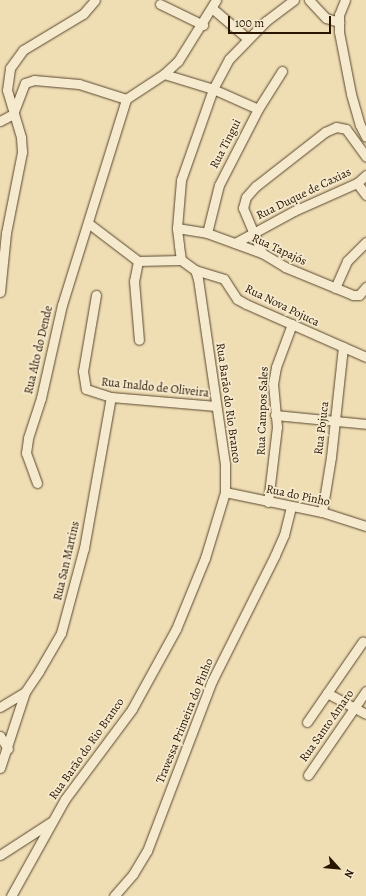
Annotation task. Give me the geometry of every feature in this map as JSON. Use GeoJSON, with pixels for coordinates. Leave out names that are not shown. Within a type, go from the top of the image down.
{"type":"FeatureCollection","features":[{"type":"Feature","properties":{"kind":"street"},"geometry":{"type":"LineString","coordinates":[[0,292],[9,216],[22,158],[21,137],[7,90],[10,68],[14,60],[23,50],[83,14],[95,0]]}},
{"type":"Feature","properties":{"kind":"street"},"geometry":{"type":"LineString","coordinates":[[0,121],[13,114],[22,87],[25,83],[34,80],[79,84],[126,100],[164,74],[183,54],[213,9],[216,0]]}},
{"type":"Feature","properties":{"kind":"street"},"geometry":{"type":"LineString","coordinates":[[181,260],[177,228],[184,168],[213,89],[229,59],[246,38],[294,0]]}},
{"type":"Feature","properties":{"kind":"street"},"geometry":{"type":"LineString","coordinates":[[309,0],[326,18],[339,22]]}},
{"type":"Feature","properties":{"kind":"street"},"geometry":{"type":"LineString","coordinates":[[344,0],[339,22],[351,94],[360,125],[366,137]]}},
{"type":"Feature","properties":{"kind":"street"},"geometry":{"type":"LineString","coordinates":[[160,4],[203,25]]}},
{"type":"Feature","properties":{"kind":"street"},"geometry":{"type":"LineString","coordinates":[[213,9],[246,38]]}},
{"type":"Feature","properties":{"kind":"street","name":"Rua Tingui"},"geometry":{"type":"LineString","coordinates":[[207,233],[219,185],[258,109],[282,71]]}},
{"type":"Feature","properties":{"kind":"street"},"geometry":{"type":"LineString","coordinates":[[164,74],[213,89],[258,109]]}},
{"type":"Feature","properties":{"kind":"street","name":"Rua Alto do Dende"},"geometry":{"type":"LineString","coordinates":[[37,483],[26,453],[28,438],[41,398],[59,318],[126,100]]}},
{"type":"Feature","properties":{"kind":"street"},"geometry":{"type":"LineString","coordinates":[[262,253],[243,208],[246,197],[256,186],[325,132],[342,126],[366,157]]}},
{"type":"Feature","properties":{"kind":"street","name":"Rua Duque de Caxias"},"geometry":{"type":"LineString","coordinates":[[235,243],[253,232],[357,183],[366,176]]}},
{"type":"Feature","properties":{"kind":"street"},"geometry":{"type":"LineString","coordinates":[[357,183],[366,195]]}},
{"type":"Feature","properties":{"kind":"street"},"geometry":{"type":"LineString","coordinates":[[88,222],[138,261],[181,260],[195,270]]}},
{"type":"Feature","properties":{"kind":"street","name":"Rua Tapajós"},"geometry":{"type":"LineString","coordinates":[[177,228],[207,233],[262,253],[285,266],[335,288],[357,295],[366,287]]}},
{"type":"Feature","properties":{"kind":"street"},"geometry":{"type":"LineString","coordinates":[[335,288],[347,261],[366,242]]}},
{"type":"Feature","properties":{"kind":"street"},"geometry":{"type":"LineString","coordinates":[[138,261],[134,281],[139,340]]}},
{"type":"Feature","properties":{"kind":"street","name":"Rua Nova Pojuca"},"geometry":{"type":"LineString","coordinates":[[195,270],[219,275],[241,302],[366,358]]}},
{"type":"Feature","properties":{"kind":"street","name":"Rua Barão do Rio Branco"},"geometry":{"type":"LineString","coordinates":[[11,896],[51,822],[132,709],[176,629],[197,582],[224,492],[224,454],[195,270]]}},
{"type":"Feature","properties":{"kind":"street","name":"Rua Inaldo de Oliveira"},"geometry":{"type":"LineString","coordinates":[[96,296],[83,371],[86,389],[111,397],[216,406]]}},
{"type":"Feature","properties":{"kind":"street","name":"Rua Campos Sales"},"geometry":{"type":"LineString","coordinates":[[268,502],[277,427],[275,414],[276,367],[292,324]]}},
{"type":"Feature","properties":{"kind":"street","name":"Rua Pojuca"},"geometry":{"type":"LineString","coordinates":[[322,512],[336,419],[343,348]]}},
{"type":"Feature","properties":{"kind":"street","name":"Rua San Martins"},"geometry":{"type":"LineString","coordinates":[[0,706],[25,692],[55,646],[65,620],[84,548],[111,397]]}},
{"type":"Feature","properties":{"kind":"street"},"geometry":{"type":"LineString","coordinates":[[275,414],[336,419],[366,424]]}},
{"type":"Feature","properties":{"kind":"street","name":"Rua do Pinho"},"geometry":{"type":"LineString","coordinates":[[224,492],[322,512],[366,526]]}},
{"type":"Feature","properties":{"kind":"street","name":"Travessa Primeira do Pinho"},"geometry":{"type":"LineString","coordinates":[[114,896],[133,874],[147,851],[209,688],[284,535],[290,506]]}},
{"type":"Feature","properties":{"kind":"street"},"geometry":{"type":"LineString","coordinates":[[307,722],[363,641]]}},
{"type":"Feature","properties":{"kind":"street","name":"Rua Santo Amaro"},"geometry":{"type":"LineString","coordinates":[[308,775],[366,691]]}},
{"type":"Feature","properties":{"kind":"street"},"geometry":{"type":"LineString","coordinates":[[0,768],[8,749],[25,692]]}},
{"type":"Feature","properties":{"kind":"street"},"geometry":{"type":"LineString","coordinates":[[327,694],[366,714]]}},
{"type":"Feature","properties":{"kind":"street"},"geometry":{"type":"LineString","coordinates":[[0,736],[8,749]]}},
{"type":"Feature","properties":{"kind":"street"},"geometry":{"type":"LineString","coordinates":[[0,855],[51,822]]}}]}
